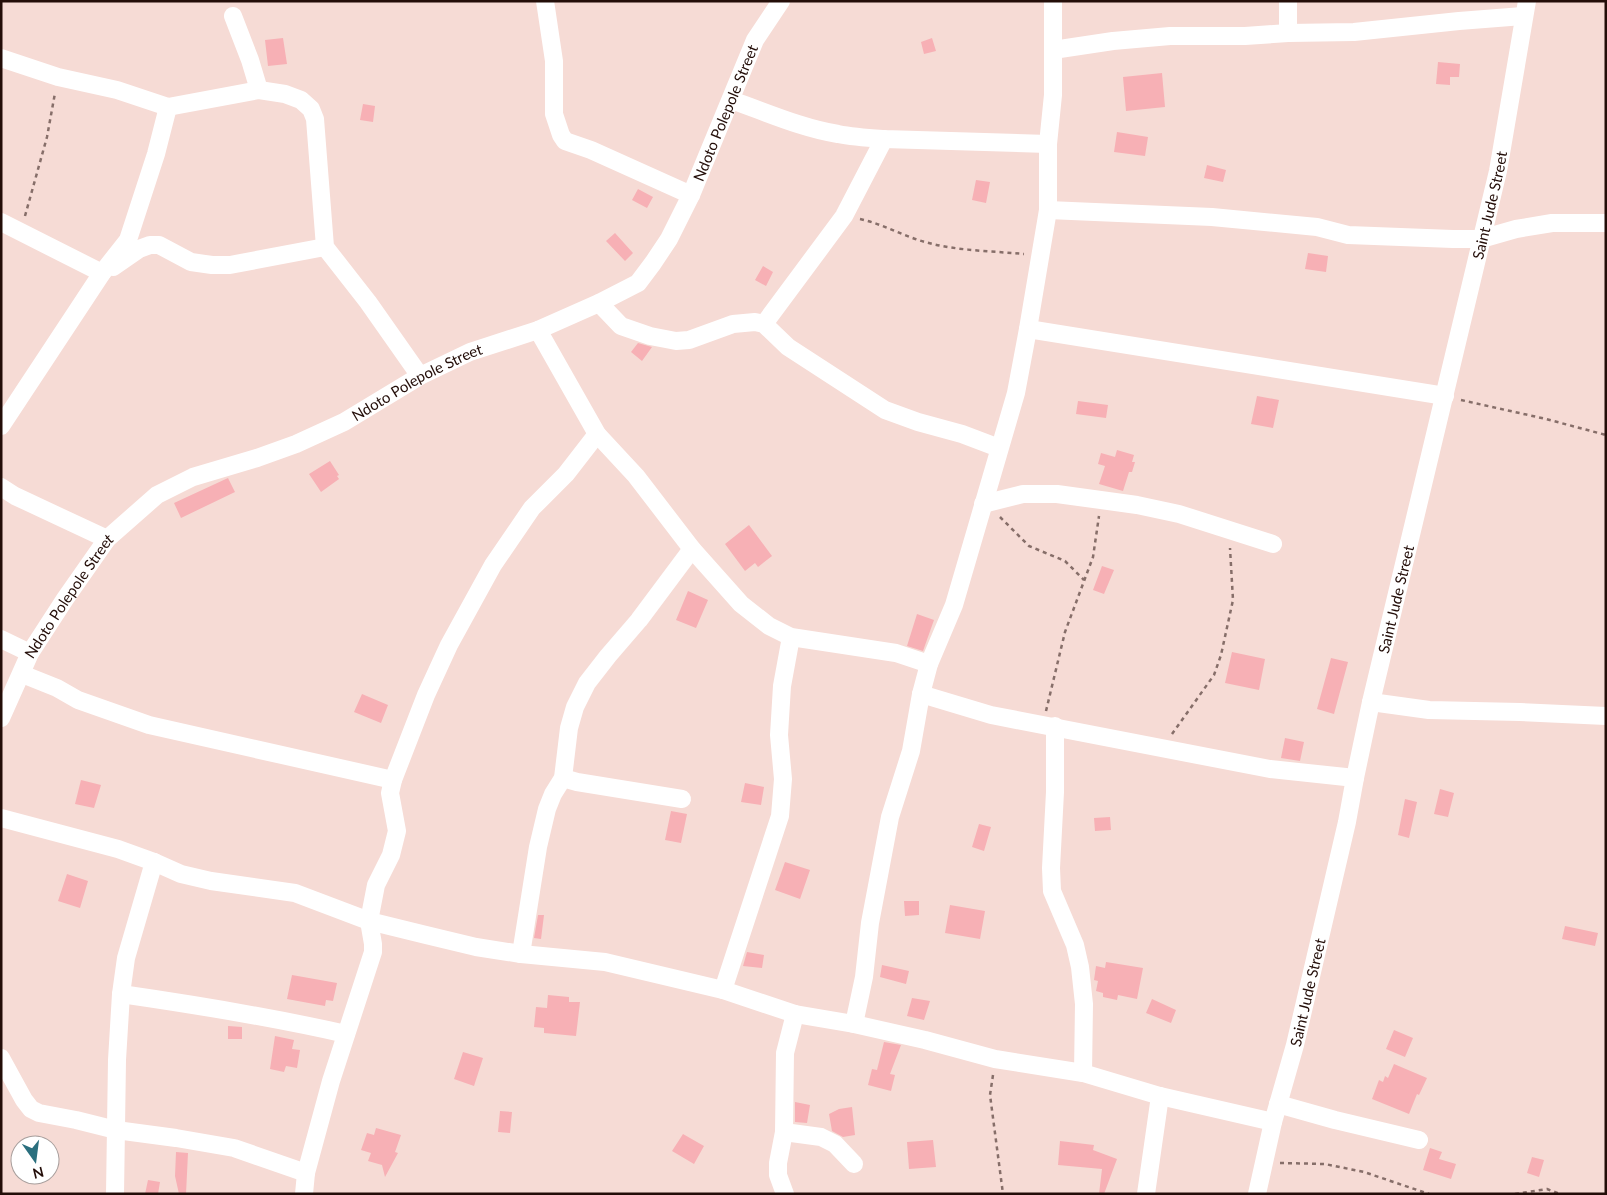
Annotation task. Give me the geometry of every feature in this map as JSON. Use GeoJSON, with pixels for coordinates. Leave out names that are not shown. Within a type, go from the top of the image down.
{"type":"FeatureCollection","features":[{"type":"Feature","properties":{"kind":"street"},"geometry":{"type":"LineString","coordinates":[[545,1],[554,61],[554,114],[565,141],[591,150],[691,194]]}},
{"type":"Feature","properties":{"kind":"street","name":"Ndoto Polepole Street"},"geometry":{"type":"LineString","coordinates":[[1,718],[30,653],[106,540],[157,495],[193,477],[296,444],[344,422],[420,376],[470,352],[538,330],[599,303],[638,283],[669,239],[691,194],[755,40],[781,1]]}},
{"type":"Feature","properties":{"kind":"street"},"geometry":{"type":"LineString","coordinates":[[854,1024],[864,977],[870,923],[890,817],[912,751],[921,694],[929,664],[954,605],[1016,393],[1042,256],[1048,210],[1048,144],[1053,95],[1053,1]]}},
{"type":"Feature","properties":{"kind":"street"},"geometry":{"type":"LineString","coordinates":[[1288,1],[1288,33]]}},
{"type":"Feature","properties":{"kind":"street"},"geometry":{"type":"LineString","coordinates":[[1053,50],[1170,36],[1245,36],[1354,32],[1459,21],[1525,9]]}},
{"type":"Feature","properties":{"kind":"street","name":"Saint Jude Street"},"geometry":{"type":"LineString","coordinates":[[1258,1194],[1273,1122],[1295,1045],[1347,822],[1354,778],[1371,702],[1498,171],[1525,9]]}},
{"type":"Feature","properties":{"kind":"street"},"geometry":{"type":"LineString","coordinates":[[233,16],[259,90]]}},
{"type":"Feature","properties":{"kind":"street"},"geometry":{"type":"LineString","coordinates":[[1,58],[58,77],[117,90],[168,107],[259,90],[286,94],[300,100],[311,109],[315,119],[325,247],[368,302],[420,376]]}},
{"type":"Feature","properties":{"kind":"street"},"geometry":{"type":"LineString","coordinates":[[731,100],[836,134],[884,139],[1048,144]]}},
{"type":"Feature","properties":{"kind":"street"},"geometry":{"type":"LineString","coordinates":[[1,426],[99,278],[128,240],[156,154],[168,107]]}},
{"type":"Feature","properties":{"kind":"street"},"geometry":{"type":"LineString","coordinates":[[764,324],[844,216],[884,139]]}},
{"type":"Feature","properties":{"kind":"street"},"geometry":{"type":"LineString","coordinates":[[1048,210],[1212,217],[1317,227],[1348,235],[1481,239],[1516,229],[1552,223],[1606,223]]}},
{"type":"Feature","properties":{"kind":"street"},"geometry":{"type":"LineString","coordinates":[[1,222],[21,231],[99,278]]}},
{"type":"Feature","properties":{"kind":"street"},"geometry":{"type":"LineString","coordinates":[[99,278],[139,249],[150,245],[159,245],[192,262],[230,265],[325,247]]}},
{"type":"Feature","properties":{"kind":"street"},"geometry":{"type":"LineString","coordinates":[[599,303],[621,326],[650,336],[676,341],[689,340],[733,324],[755,322],[764,324],[788,347],[886,410],[999,448]]}},
{"type":"Feature","properties":{"kind":"street"},"geometry":{"type":"LineString","coordinates":[[1028,329],[1445,396]]}},
{"type":"Feature","properties":{"kind":"street"},"geometry":{"type":"LineString","coordinates":[[538,330],[598,434],[636,476],[692,549],[741,604],[769,626],[791,637],[896,653],[929,664]]}},
{"type":"Feature","properties":{"kind":"street"},"geometry":{"type":"LineString","coordinates":[[304,1194],[306,1173],[346,1034],[373,952],[369,921],[376,885],[391,855],[397,831],[390,793],[393,780],[426,695],[493,565],[532,508],[566,474],[598,434]]}},
{"type":"Feature","properties":{"kind":"street"},"geometry":{"type":"LineString","coordinates":[[1,487],[15,496],[106,540]]}},
{"type":"Feature","properties":{"kind":"street"},"geometry":{"type":"LineString","coordinates":[[985,503],[1023,494],[1057,494],[1101,500],[1179,514],[1273,544]]}},
{"type":"Feature","properties":{"kind":"street"},"geometry":{"type":"LineString","coordinates":[[521,954],[538,847],[547,809],[553,794],[563,778],[569,728],[575,707],[586,683],[640,620],[692,549]]}},
{"type":"Feature","properties":{"kind":"street"},"geometry":{"type":"LineString","coordinates":[[723,990],[780,816],[783,779],[779,736],[782,686],[791,637]]}},
{"type":"Feature","properties":{"kind":"street"},"geometry":{"type":"LineString","coordinates":[[1,639],[30,653]]}},
{"type":"Feature","properties":{"kind":"street"},"geometry":{"type":"LineString","coordinates":[[22,674],[57,688],[78,700],[148,725],[393,780]]}},
{"type":"Feature","properties":{"kind":"street"},"geometry":{"type":"LineString","coordinates":[[921,694],[991,714],[1270,769],[1354,778]]}},
{"type":"Feature","properties":{"kind":"street"},"geometry":{"type":"LineString","coordinates":[[1371,702],[1429,710],[1606,716]]}},
{"type":"Feature","properties":{"kind":"street"},"geometry":{"type":"LineString","coordinates":[[1049,725],[1055,792],[1051,868],[1052,891],[1075,945],[1080,967],[1084,1004],[1083,1073]]}},
{"type":"Feature","properties":{"kind":"street"},"geometry":{"type":"LineString","coordinates":[[563,778],[577,782],[682,799]]}},
{"type":"Feature","properties":{"kind":"street"},"geometry":{"type":"LineString","coordinates":[[1,818],[118,849],[181,874],[211,881],[295,893],[369,921],[476,947],[521,954],[605,962],[723,990],[795,1014],[854,1024],[925,1040],[995,1059],[1083,1073],[1160,1096],[1273,1122]]}},
{"type":"Feature","properties":{"kind":"street"},"geometry":{"type":"LineString","coordinates":[[115,1194],[117,1060],[121,994],[126,958],[154,862]]}},
{"type":"Feature","properties":{"kind":"street"},"geometry":{"type":"LineString","coordinates":[[121,994],[217,1008],[346,1034]]}},
{"type":"Feature","properties":{"kind":"street"},"geometry":{"type":"LineString","coordinates":[[785,1194],[778,1175],[778,1163],[784,1132],[785,1053],[795,1014]]}},
{"type":"Feature","properties":{"kind":"street"},"geometry":{"type":"LineString","coordinates":[[1,1058],[31,1109],[39,1113],[116,1130],[234,1148],[306,1173]]}},
{"type":"Feature","properties":{"kind":"street"},"geometry":{"type":"LineString","coordinates":[[1146,1194],[1160,1096]]}},
{"type":"Feature","properties":{"kind":"street"},"geometry":{"type":"LineString","coordinates":[[1278,1104],[1419,1140]]}},
{"type":"Feature","properties":{"kind":"street"},"geometry":{"type":"LineString","coordinates":[[784,1132],[821,1137],[835,1144],[854,1164]]}},
{"type":"Feature","properties":{"kind":"path"},"geometry":{"type":"LineString","coordinates":[[21,231],[47,138],[58,77]]}},
{"type":"Feature","properties":{"kind":"path"},"geometry":{"type":"LineString","coordinates":[[844,216],[877,223],[924,242],[948,247],[1042,256]]}},
{"type":"Feature","properties":{"kind":"path"},"geometry":{"type":"LineString","coordinates":[[1445,396],[1606,435]]}},
{"type":"Feature","properties":{"kind":"path"},"geometry":{"type":"LineString","coordinates":[[1049,725],[1065,632],[1094,557],[1101,500]]}},
{"type":"Feature","properties":{"kind":"path"},"geometry":{"type":"LineString","coordinates":[[985,503],[1029,546],[1065,562],[1084,580]]}},
{"type":"Feature","properties":{"kind":"path"},"geometry":{"type":"LineString","coordinates":[[1163,747],[1214,675],[1221,655],[1233,600],[1228,529]]}},
{"type":"Feature","properties":{"kind":"path"},"geometry":{"type":"LineString","coordinates":[[995,1059],[990,1096],[1003,1194]]}},
{"type":"Feature","properties":{"kind":"path"},"geometry":{"type":"LineString","coordinates":[[1264,1163],[1325,1164],[1364,1172],[1430,1194]]}},
{"type":"Feature","properties":{"kind":"path"},"geometry":{"type":"LineString","coordinates":[[1515,1194],[1547,1189],[1560,1194]]}},
{"type":"Feature","properties":{"kind":"building"},"geometry":{"type":"Polygon","coordinates":[[[283,38],[287,64],[268,66],[265,40],[283,38]]]}},
{"type":"Feature","properties":{"kind":"building"},"geometry":{"type":"Polygon","coordinates":[[[932,38],[936,51],[924,54],[921,42],[932,38]]]}},
{"type":"Feature","properties":{"kind":"building"},"geometry":{"type":"Polygon","coordinates":[[[1438,62],[1460,64],[1459,77],[1450,77],[1450,85],[1436,84],[1438,62]]]}},
{"type":"Feature","properties":{"kind":"building"},"geometry":{"type":"Polygon","coordinates":[[[1162,73],[1165,107],[1126,111],[1123,77],[1162,73]]]}},
{"type":"Feature","properties":{"kind":"building"},"geometry":{"type":"Polygon","coordinates":[[[363,104],[375,106],[373,122],[360,120],[363,104]]]}},
{"type":"Feature","properties":{"kind":"building"},"geometry":{"type":"Polygon","coordinates":[[[1117,132],[1148,137],[1145,156],[1114,152],[1117,132]]]}},
{"type":"Feature","properties":{"kind":"building"},"geometry":{"type":"Polygon","coordinates":[[[1207,165],[1226,170],[1223,182],[1204,178],[1207,165]]]}},
{"type":"Feature","properties":{"kind":"building"},"geometry":{"type":"Polygon","coordinates":[[[976,180],[990,182],[986,203],[972,200],[976,180]]]}},
{"type":"Feature","properties":{"kind":"building"},"geometry":{"type":"Polygon","coordinates":[[[638,189],[653,197],[647,208],[632,200],[638,189]]]}},
{"type":"Feature","properties":{"kind":"building"},"geometry":{"type":"Polygon","coordinates":[[[615,233],[633,253],[625,261],[606,241],[615,233]]]}},
{"type":"Feature","properties":{"kind":"building"},"geometry":{"type":"Polygon","coordinates":[[[1308,253],[1328,256],[1326,272],[1305,269],[1308,253]]]}},
{"type":"Feature","properties":{"kind":"building"},"geometry":{"type":"Polygon","coordinates":[[[763,266],[773,272],[766,286],[755,280],[763,266]]]}},
{"type":"Feature","properties":{"kind":"building"},"geometry":{"type":"Polygon","coordinates":[[[638,343],[652,347],[642,361],[631,352],[638,343]]]}},
{"type":"Feature","properties":{"kind":"building"},"geometry":{"type":"Polygon","coordinates":[[[1257,396],[1279,400],[1273,428],[1251,424],[1257,396]]]}},
{"type":"Feature","properties":{"kind":"building"},"geometry":{"type":"Polygon","coordinates":[[[1078,401],[1108,405],[1106,418],[1076,414],[1078,401]]]}},
{"type":"Feature","properties":{"kind":"building"},"geometry":{"type":"Polygon","coordinates":[[[1117,450],[1134,455],[1132,462],[1135,462],[1132,472],[1129,472],[1123,491],[1099,484],[1105,466],[1098,464],[1101,453],[1115,457],[1117,450]]]}},
{"type":"Feature","properties":{"kind":"building"},"geometry":{"type":"Polygon","coordinates":[[[330,461],[339,475],[337,476],[339,479],[321,492],[309,474],[330,461]]]}},
{"type":"Feature","properties":{"kind":"building"},"geometry":{"type":"Polygon","coordinates":[[[228,478],[235,492],[181,518],[174,503],[228,478]]]}},
{"type":"Feature","properties":{"kind":"building"},"geometry":{"type":"Polygon","coordinates":[[[749,525],[772,556],[758,567],[755,563],[745,571],[725,544],[749,525]]]}},
{"type":"Feature","properties":{"kind":"building"},"geometry":{"type":"Polygon","coordinates":[[[1102,566],[1114,570],[1104,594],[1093,590],[1102,566]]]}},
{"type":"Feature","properties":{"kind":"building"},"geometry":{"type":"Polygon","coordinates":[[[688,591],[708,600],[696,628],[676,620],[688,591]]]}},
{"type":"Feature","properties":{"kind":"building"},"geometry":{"type":"Polygon","coordinates":[[[917,614],[934,620],[923,651],[907,646],[917,614]]]}},
{"type":"Feature","properties":{"kind":"building"},"geometry":{"type":"Polygon","coordinates":[[[1232,652],[1265,659],[1259,690],[1225,683],[1232,652]]]}},
{"type":"Feature","properties":{"kind":"building"},"geometry":{"type":"Polygon","coordinates":[[[1331,658],[1348,662],[1334,714],[1317,709],[1331,658]]]}},
{"type":"Feature","properties":{"kind":"building"},"geometry":{"type":"Polygon","coordinates":[[[362,694],[388,705],[381,723],[354,712],[362,694]]]}},
{"type":"Feature","properties":{"kind":"building"},"geometry":{"type":"Polygon","coordinates":[[[1285,738],[1304,742],[1300,761],[1281,758],[1285,738]]]}},
{"type":"Feature","properties":{"kind":"building"},"geometry":{"type":"Polygon","coordinates":[[[81,780],[101,785],[94,808],[75,804],[81,780]]]}},
{"type":"Feature","properties":{"kind":"building"},"geometry":{"type":"Polygon","coordinates":[[[745,783],[764,787],[761,805],[741,802],[745,783]]]}},
{"type":"Feature","properties":{"kind":"building"},"geometry":{"type":"Polygon","coordinates":[[[1440,789],[1454,793],[1448,817],[1434,814],[1440,789]]]}},
{"type":"Feature","properties":{"kind":"building"},"geometry":{"type":"Polygon","coordinates":[[[1405,799],[1417,802],[1409,838],[1398,835],[1405,799]]]}},
{"type":"Feature","properties":{"kind":"building"},"geometry":{"type":"Polygon","coordinates":[[[671,811],[687,814],[681,843],[665,840],[671,811]]]}},
{"type":"Feature","properties":{"kind":"building"},"geometry":{"type":"Polygon","coordinates":[[[1110,817],[1111,830],[1095,831],[1094,818],[1110,817]]]}},
{"type":"Feature","properties":{"kind":"building"},"geometry":{"type":"Polygon","coordinates":[[[979,824],[991,827],[984,851],[972,847],[979,824]]]}},
{"type":"Feature","properties":{"kind":"building"},"geometry":{"type":"Polygon","coordinates":[[[785,862],[810,870],[800,899],[775,890],[785,862]]]}},
{"type":"Feature","properties":{"kind":"building"},"geometry":{"type":"Polygon","coordinates":[[[67,874],[88,881],[80,908],[58,901],[67,874]]]}},
{"type":"Feature","properties":{"kind":"building"},"geometry":{"type":"Polygon","coordinates":[[[904,901],[919,901],[919,915],[905,916],[904,901]]]}},
{"type":"Feature","properties":{"kind":"building"},"geometry":{"type":"Polygon","coordinates":[[[950,905],[985,911],[980,939],[945,933],[950,905]]]}},
{"type":"Feature","properties":{"kind":"building"},"geometry":{"type":"Polygon","coordinates":[[[538,915],[544,915],[541,939],[534,938],[538,915]]]}},
{"type":"Feature","properties":{"kind":"building"},"geometry":{"type":"Polygon","coordinates":[[[1565,926],[1598,933],[1595,946],[1562,939],[1565,926]]]}},
{"type":"Feature","properties":{"kind":"building"},"geometry":{"type":"Polygon","coordinates":[[[747,952],[764,955],[762,968],[743,966],[747,952]]]}},
{"type":"Feature","properties":{"kind":"building"},"geometry":{"type":"Polygon","coordinates":[[[1106,962],[1143,968],[1137,999],[1118,995],[1117,1000],[1103,997],[1103,993],[1096,991],[1098,981],[1094,980],[1096,966],[1105,968],[1106,962]]]}},
{"type":"Feature","properties":{"kind":"building"},"geometry":{"type":"Polygon","coordinates":[[[882,965],[909,971],[906,984],[880,977],[882,965]]]}},
{"type":"Feature","properties":{"kind":"building"},"geometry":{"type":"Polygon","coordinates":[[[292,975],[337,983],[333,1001],[326,1000],[325,1006],[287,999],[292,975]]]}},
{"type":"Feature","properties":{"kind":"building"},"geometry":{"type":"Polygon","coordinates":[[[548,995],[569,997],[569,1002],[580,1002],[576,1036],[544,1033],[544,1028],[534,1027],[536,1007],[547,1008],[548,995]]]}},
{"type":"Feature","properties":{"kind":"building"},"geometry":{"type":"Polygon","coordinates":[[[912,998],[930,1001],[924,1020],[907,1016],[912,998]]]}},
{"type":"Feature","properties":{"kind":"building"},"geometry":{"type":"Polygon","coordinates":[[[1152,999],[1176,1010],[1171,1023],[1146,1013],[1152,999]]]}},
{"type":"Feature","properties":{"kind":"building"},"geometry":{"type":"Polygon","coordinates":[[[228,1026],[242,1027],[242,1039],[228,1039],[228,1026]]]}},
{"type":"Feature","properties":{"kind":"building"},"geometry":{"type":"Polygon","coordinates":[[[1394,1030],[1413,1038],[1405,1057],[1386,1049],[1394,1030]]]}},
{"type":"Feature","properties":{"kind":"building"},"geometry":{"type":"Polygon","coordinates":[[[275,1036],[294,1040],[292,1049],[300,1050],[297,1068],[286,1066],[284,1072],[270,1069],[275,1036]]]}},
{"type":"Feature","properties":{"kind":"building"},"geometry":{"type":"Polygon","coordinates":[[[884,1042],[901,1045],[890,1074],[895,1075],[891,1091],[868,1085],[872,1069],[877,1070],[884,1042]]]}},
{"type":"Feature","properties":{"kind":"building"},"geometry":{"type":"Polygon","coordinates":[[[463,1052],[483,1058],[474,1086],[454,1079],[463,1052]]]}},
{"type":"Feature","properties":{"kind":"building"},"geometry":{"type":"Polygon","coordinates":[[[1394,1064],[1427,1078],[1419,1095],[1417,1094],[1409,1114],[1372,1099],[1379,1080],[1383,1082],[1385,1076],[1388,1078],[1394,1064]]]}},
{"type":"Feature","properties":{"kind":"building"},"geometry":{"type":"Polygon","coordinates":[[[795,1102],[810,1105],[807,1123],[795,1122],[795,1102]]]}},
{"type":"Feature","properties":{"kind":"building"},"geometry":{"type":"Polygon","coordinates":[[[852,1107],[855,1135],[843,1137],[832,1131],[829,1114],[839,1109],[852,1107]]]}},
{"type":"Feature","properties":{"kind":"building"},"geometry":{"type":"Polygon","coordinates":[[[500,1111],[512,1112],[510,1133],[498,1132],[500,1111]]]}},
{"type":"Feature","properties":{"kind":"building"},"geometry":{"type":"Polygon","coordinates":[[[376,1128],[401,1135],[395,1152],[398,1153],[385,1177],[382,1165],[368,1161],[371,1153],[361,1150],[367,1133],[374,1135],[376,1128]]]}},
{"type":"Feature","properties":{"kind":"building"},"geometry":{"type":"Polygon","coordinates":[[[683,1134],[704,1146],[694,1164],[672,1151],[683,1134]]]}},
{"type":"Feature","properties":{"kind":"building"},"geometry":{"type":"Polygon","coordinates":[[[933,1140],[936,1167],[909,1169],[907,1142],[933,1140]]]}},
{"type":"Feature","properties":{"kind":"building"},"geometry":{"type":"Polygon","coordinates":[[[1060,1141],[1094,1145],[1093,1150],[1117,1159],[1104,1194],[1099,1194],[1102,1169],[1058,1165],[1060,1141]]]}},
{"type":"Feature","properties":{"kind":"building"},"geometry":{"type":"Polygon","coordinates":[[[1430,1148],[1442,1152],[1439,1159],[1456,1164],[1451,1179],[1423,1170],[1430,1148]]]}},
{"type":"Feature","properties":{"kind":"building"},"geometry":{"type":"Polygon","coordinates":[[[176,1152],[188,1153],[186,1194],[179,1194],[175,1176],[176,1152]]]}},
{"type":"Feature","properties":{"kind":"building"},"geometry":{"type":"Polygon","coordinates":[[[1532,1157],[1544,1160],[1539,1177],[1527,1173],[1532,1157]]]}},
{"type":"Feature","properties":{"kind":"building"},"geometry":{"type":"Polygon","coordinates":[[[148,1180],[160,1182],[158,1194],[145,1194],[148,1180]]]}}]}
